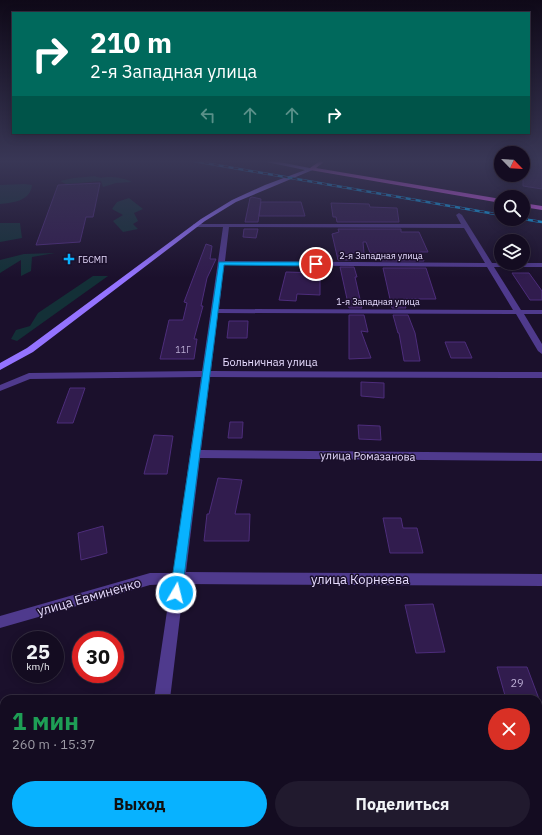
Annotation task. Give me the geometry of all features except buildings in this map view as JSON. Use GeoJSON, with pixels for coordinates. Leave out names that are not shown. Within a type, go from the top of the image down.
{"type":"FeatureCollection","features":[{"type":"Feature","properties":{"kind":"main road"},"geometry":{"type":"LineString","coordinates":[[0,367],[30,350],[196,225],[236,200]]}},
{"type":"Feature","properties":{"kind":"main road"},"geometry":{"type":"LineString","coordinates":[[530,206],[542,208]]}},
{"type":"Feature","properties":{"kind":"street"},"geometry":{"type":"LineString","coordinates":[[459,215],[542,350]]}},
{"type":"Feature","properties":{"kind":"street"},"geometry":{"type":"LineString","coordinates":[[196,225],[466,226]]}},
{"type":"Feature","properties":{"kind":"street"},"geometry":{"type":"LineString","coordinates":[[163,695],[226,225]]}},
{"type":"Feature","properties":{"kind":"street","name":"2-я Западная улица"},"geometry":{"type":"LineString","coordinates":[[221,263],[542,265]]}},
{"type":"Feature","properties":{"kind":"street","name":"1-я Западная улица"},"geometry":{"type":"LineString","coordinates":[[214,311],[542,312]]}},
{"type":"Feature","properties":{"kind":"street","name":"Больничная улица"},"geometry":{"type":"LineString","coordinates":[[0,388],[29,376],[206,374],[542,375]]}},
{"type":"Feature","properties":{"kind":"street","name":"улица Ромазанова"},"geometry":{"type":"LineString","coordinates":[[195,454],[542,458]]}},
{"type":"Feature","properties":{"kind":"street","name":"улица Корнеева"},"geometry":{"type":"LineString","coordinates":[[178,578],[542,580]]}},
{"type":"Feature","properties":{"kind":"street","name":"улица Евминенко"},"geometry":{"type":"LineString","coordinates":[[0,622],[150,580],[178,578]]}},
{"type":"Feature","properties":{"kind":"green space"},"geometry":{"type":"Polygon","coordinates":[[[0,200],[20,200],[15,202],[0,204],[0,200]]]}},
{"type":"Feature","properties":{"kind":"green space"},"geometry":{"type":"Polygon","coordinates":[[[132,200],[143,209],[134,213],[138,221],[133,224],[138,229],[123,232],[113,221],[123,215],[112,209],[117,202],[132,200]]]}},
{"type":"Feature","properties":{"kind":"green space"},"geometry":{"type":"Polygon","coordinates":[[[0,223],[20,223],[22,238],[0,242],[0,223]]]}},
{"type":"Feature","properties":{"kind":"green space"},"geometry":{"type":"Polygon","coordinates":[[[55,253],[32,257],[31,271],[21,276],[21,260],[0,273],[0,260],[24,254],[55,253]]]}},
{"type":"Feature","properties":{"kind":"green space"},"geometry":{"type":"Polygon","coordinates":[[[93,276],[108,276],[17,341],[11,339],[16,330],[30,326],[38,313],[93,276]]]}},
{"type":"Feature","properties":{"kind":"railway"},"geometry":{"type":"LineString","coordinates":[[416,200],[494,214]]}},
{"type":"Feature","properties":{"kind":"railway"},"geometry":{"type":"LineString","coordinates":[[530,220],[542,222]]}},
{"type":"Feature","properties":{"kind":"place","name":"ГБСМП"},"geometry":{"type":"Point","coordinates":[69,259]}},
{"type":"Feature","properties":{"kind":"route"},"geometry":{"type":"LineString","coordinates":[[176,593],[221,263],[316,264]]}}]}
